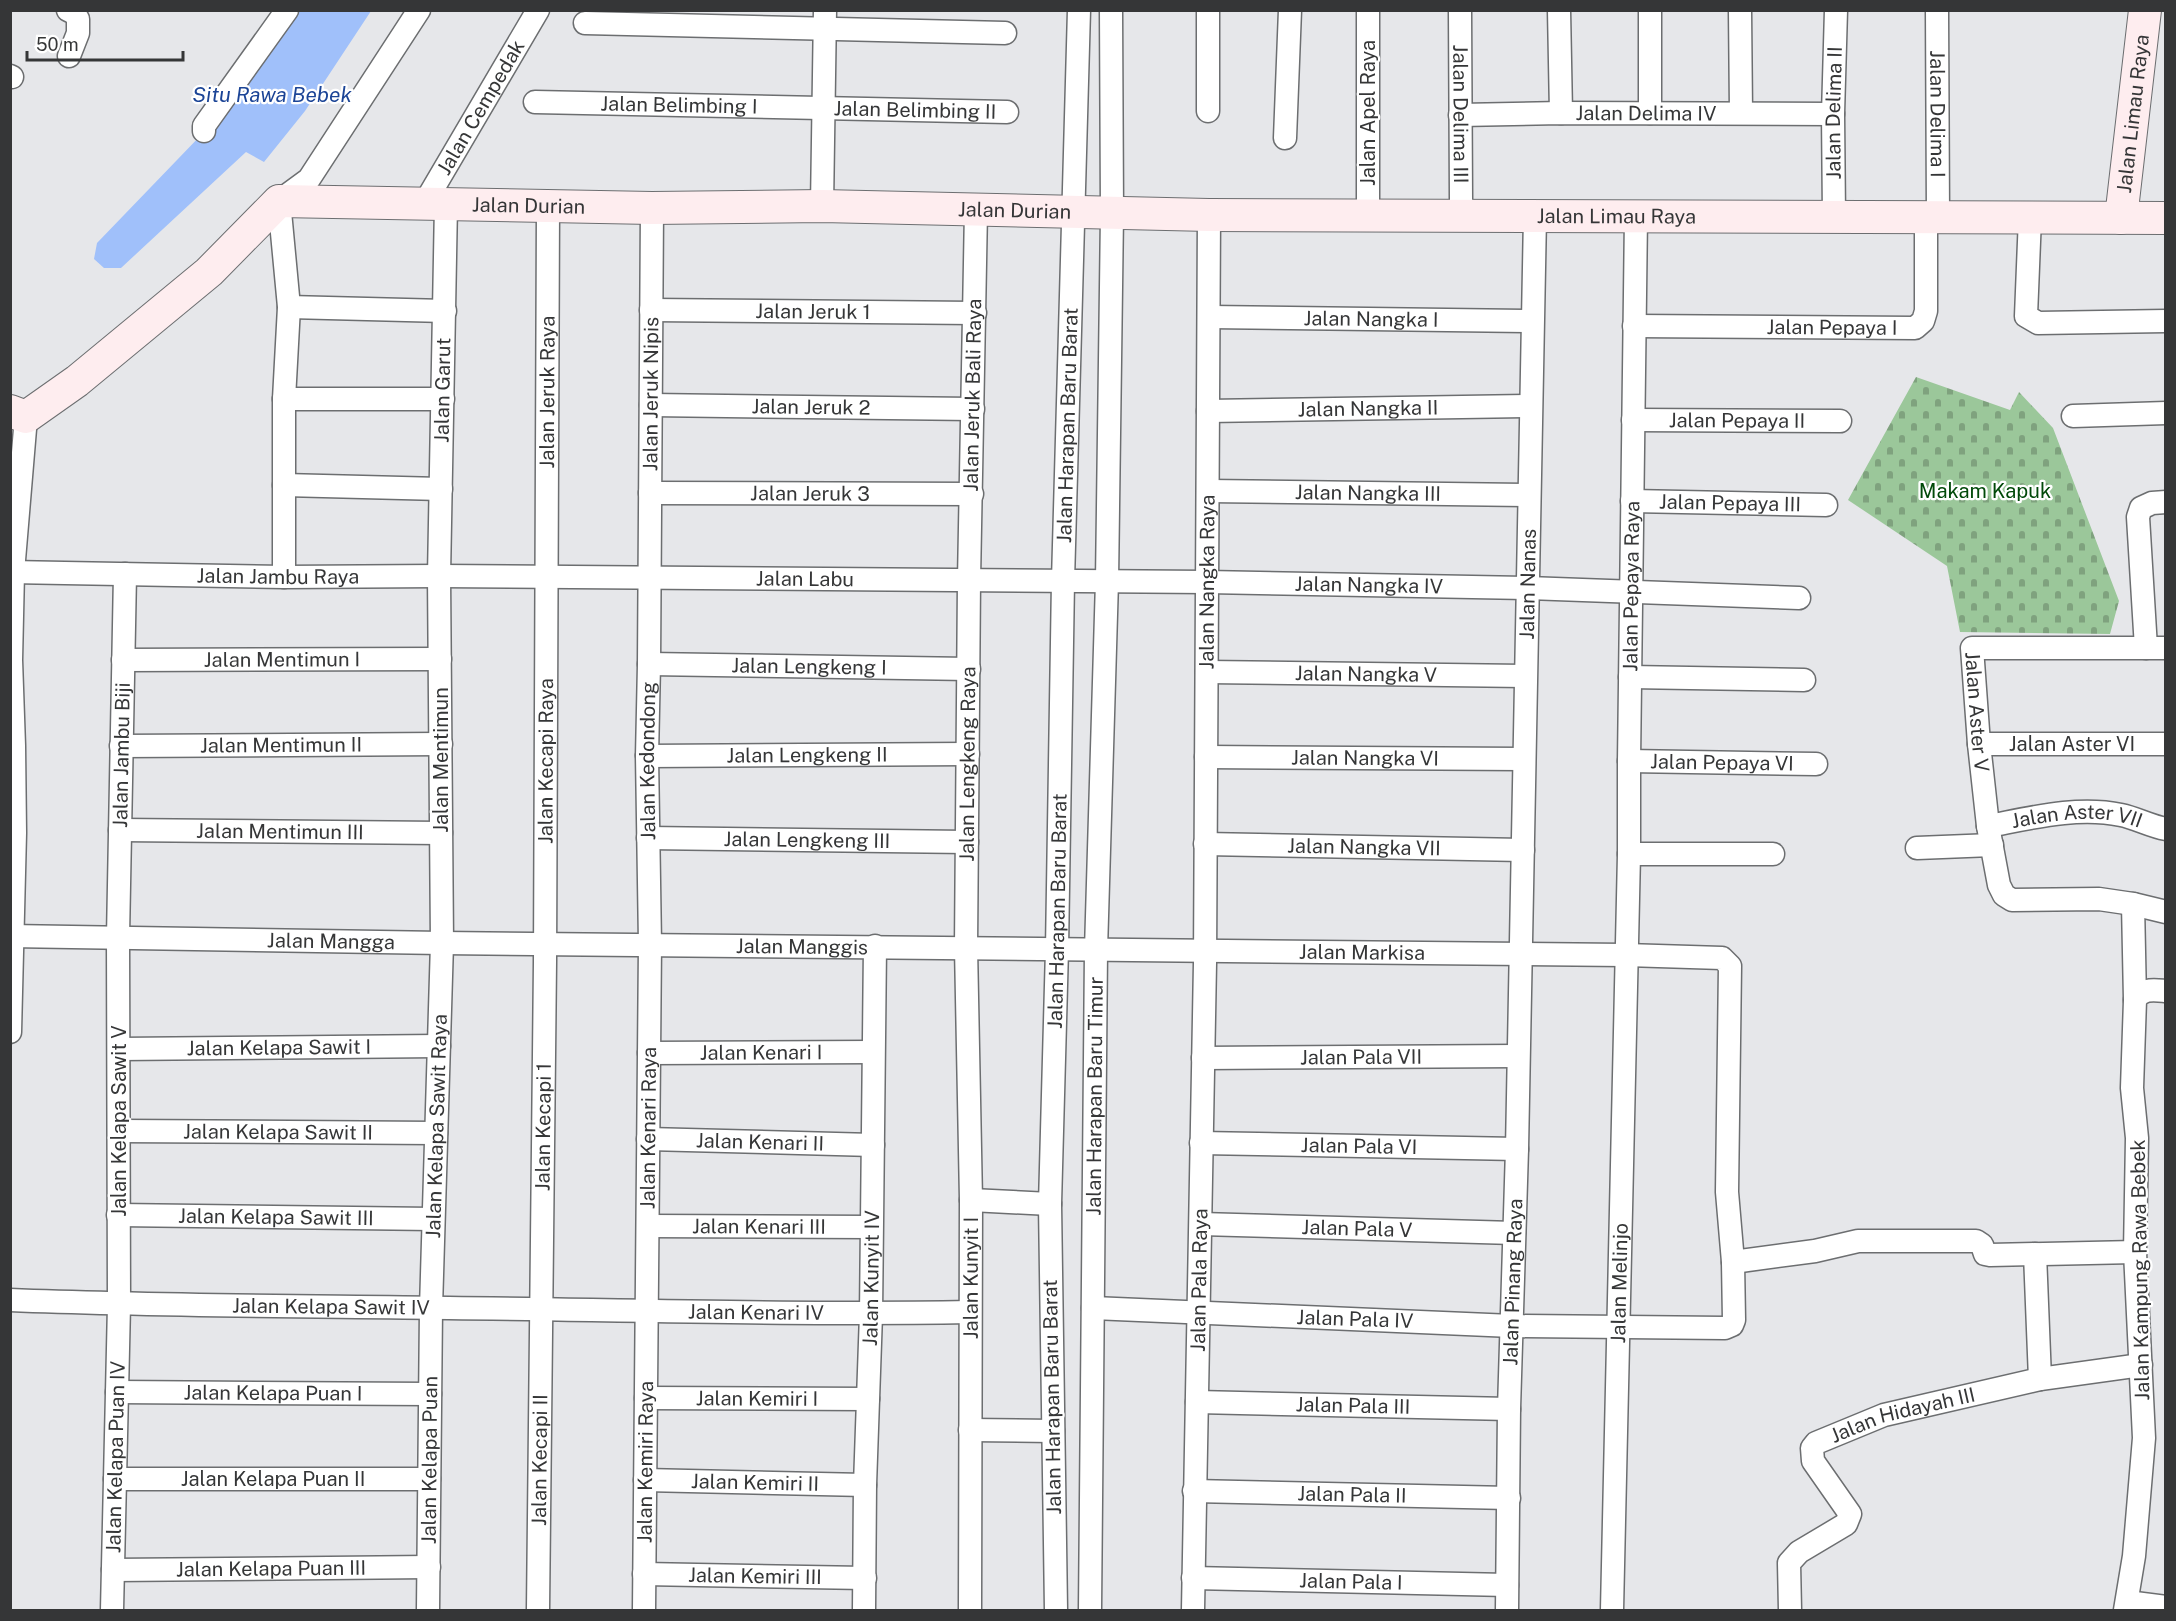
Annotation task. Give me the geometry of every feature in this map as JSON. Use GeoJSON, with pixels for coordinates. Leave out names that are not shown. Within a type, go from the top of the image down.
{"type":"FeatureCollection","features":[{"type":"Feature","properties":{"kind":"street"},"geometry":{"type":"LineString","coordinates":[[68,10],[78,19],[78,33],[69,56]]}},
{"type":"Feature","properties":{"kind":"street"},"geometry":{"type":"LineString","coordinates":[[204,131],[204,126],[287,10]]}},
{"type":"Feature","properties":{"kind":"street"},"geometry":{"type":"LineString","coordinates":[[10,1032],[13,834],[12,572],[19,414],[77,381],[210,272],[279,201],[309,179],[419,10]]}},
{"type":"Feature","properties":{"kind":"street","name":"Jalan Cempedak"},"geometry":{"type":"LineString","coordinates":[[435,204],[538,10]]}},
{"type":"Feature","properties":{"kind":"street","name":"Jalan Harapan Baru Barat"},"geometry":{"type":"LineString","coordinates":[[1056,1611],[1050,1204],[1058,949],[1063,581],[1079,10]]}},
{"type":"Feature","properties":{"kind":"street"},"geometry":{"type":"LineString","coordinates":[[1111,10],[1112,214]]}},
{"type":"Feature","properties":{"kind":"street"},"geometry":{"type":"LineString","coordinates":[[1208,10],[1208,111]]}},
{"type":"Feature","properties":{"kind":"street"},"geometry":{"type":"LineString","coordinates":[[1285,138],[1290,10]]}},
{"type":"Feature","properties":{"kind":"street","name":"Jalan Apel Raya"},"geometry":{"type":"LineString","coordinates":[[1368,10],[1368,215]]}},
{"type":"Feature","properties":{"kind":"street","name":"Jalan Delima III"},"geometry":{"type":"LineString","coordinates":[[1460,10],[1461,200],[1464,215]]}},
{"type":"Feature","properties":{"kind":"street"},"geometry":{"type":"LineString","coordinates":[[1559,10],[1561,113]]}},
{"type":"Feature","properties":{"kind":"street"},"geometry":{"type":"LineString","coordinates":[[1650,10],[1650,113]]}},
{"type":"Feature","properties":{"kind":"street"},"geometry":{"type":"LineString","coordinates":[[1740,10],[1741,113]]}},
{"type":"Feature","properties":{"kind":"street","name":"Jalan Delima II"},"geometry":{"type":"LineString","coordinates":[[1834,217],[1833,114],[1836,10]]}},
{"type":"Feature","properties":{"kind":"street","name":"Jalan Delima I"},"geometry":{"type":"LineString","coordinates":[[1932,217],[1937,10]]}},
{"type":"Feature","properties":{"kind":"street","name":"Jalan Limau Raya"},"geometry":{"type":"LineString","coordinates":[[2121,218],[2145,10]]}},
{"type":"Feature","properties":{"kind":"street"},"geometry":{"type":"LineString","coordinates":[[585,23],[825,20],[1005,33]]}},
{"type":"Feature","properties":{"kind":"street"},"geometry":{"type":"LineString","coordinates":[[822,206],[825,20]]}},
{"type":"Feature","properties":{"kind":"street","name":"Jalan Belimbing I"},"geometry":{"type":"LineString","coordinates":[[536,102],[823,108]]}},
{"type":"Feature","properties":{"kind":"street","name":"Jalan Belimbing II"},"geometry":{"type":"LineString","coordinates":[[823,108],[1007,112]]}},
{"type":"Feature","properties":{"kind":"street","name":"Jalan Delima IV"},"geometry":{"type":"LineString","coordinates":[[1461,115],[1833,114]]}},
{"type":"Feature","properties":{"kind":"street"},"geometry":{"type":"LineString","coordinates":[[279,201],[289,307],[284,399],[284,577]]}},
{"type":"Feature","properties":{"kind":"street","name":"Jalan Durian"},"geometry":{"type":"LineString","coordinates":[[279,201],[652,208],[822,206],[1112,214]]}},
{"type":"Feature","properties":{"kind":"street","name":"Jalan Garut"},"geometry":{"type":"LineString","coordinates":[[435,204],[445,311],[439,576]]}},
{"type":"Feature","properties":{"kind":"street","name":"Jalan Jeruk Raya"},"geometry":{"type":"LineString","coordinates":[[545,578],[548,207]]}},
{"type":"Feature","properties":{"kind":"street","name":"Jalan Jeruk Nipis"},"geometry":{"type":"LineString","coordinates":[[649,578],[652,208]]}},
{"type":"Feature","properties":{"kind":"street","name":"Jalan Jeruk Bali Raya"},"geometry":{"type":"LineString","coordinates":[[969,580],[976,210]]}},
{"type":"Feature","properties":{"kind":"street","name":"Jalan Harapan Baru Barat"},"geometry":{"type":"LineString","coordinates":[[1107,581],[1112,214]]}},
{"type":"Feature","properties":{"kind":"street","name":"Jalan Limau Raya"},"geometry":{"type":"LineString","coordinates":[[1112,214],[2166,218]]}},
{"type":"Feature","properties":{"kind":"street","name":"Jalan Nangka Raya"},"geometry":{"type":"LineString","coordinates":[[1205,951],[1209,215]]}},
{"type":"Feature","properties":{"kind":"street","name":"Jalan Nanas"},"geometry":{"type":"LineString","coordinates":[[1520,953],[1535,216]]}},
{"type":"Feature","properties":{"kind":"street","name":"Jalan Pepaya Raya"},"geometry":{"type":"LineString","coordinates":[[1626,955],[1635,216]]}},
{"type":"Feature","properties":{"kind":"street","name":"Jalan Pepaya I"},"geometry":{"type":"LineString","coordinates":[[1635,326],[1915,328],[1923,321],[1926,310],[1932,217]]}},
{"type":"Feature","properties":{"kind":"street"},"geometry":{"type":"LineString","coordinates":[[2030,217],[2026,316],[2038,323],[2166,321]]}},
{"type":"Feature","properties":{"kind":"street"},"geometry":{"type":"LineString","coordinates":[[289,307],[445,311]]}},
{"type":"Feature","properties":{"kind":"street","name":"Jalan Jeruk 1"},"geometry":{"type":"LineString","coordinates":[[651,310],[975,313]]}},
{"type":"Feature","properties":{"kind":"street","name":"Jalan Nangka I"},"geometry":{"type":"LineString","coordinates":[[1209,317],[1532,321]]}},
{"type":"Feature","properties":{"kind":"street"},"geometry":{"type":"LineString","coordinates":[[284,399],[443,399]]}},
{"type":"Feature","properties":{"kind":"street","name":"Jalan Jeruk 2"},"geometry":{"type":"LineString","coordinates":[[651,405],[973,409]]}},
{"type":"Feature","properties":{"kind":"street","name":"Jalan Nangka II"},"geometry":{"type":"LineString","coordinates":[[1208,411],[1530,406]]}},
{"type":"Feature","properties":{"kind":"street"},"geometry":{"type":"LineString","coordinates":[[2073,416],[2166,413]]}},
{"type":"Feature","properties":{"kind":"street","name":"Jalan Pepaya II"},"geometry":{"type":"LineString","coordinates":[[1633,420],[1840,421]]}},
{"type":"Feature","properties":{"kind":"street"},"geometry":{"type":"LineString","coordinates":[[284,485],[441,489]]}},
{"type":"Feature","properties":{"kind":"street","name":"Jalan Nangka III"},"geometry":{"type":"LineString","coordinates":[[1208,491],[1528,495]]}},
{"type":"Feature","properties":{"kind":"street","name":"Jalan Jeruk 3"},"geometry":{"type":"LineString","coordinates":[[650,493],[972,494]]}},
{"type":"Feature","properties":{"kind":"street","name":"Jalan Pepaya III"},"geometry":{"type":"LineString","coordinates":[[1632,501],[1826,505]]}},
{"type":"Feature","properties":{"kind":"street"},"geometry":{"type":"LineString","coordinates":[[2156,648],[2138,517],[2141,508],[2152,503],[2166,502]]}},
{"type":"Feature","properties":{"kind":"street","name":"Jalan Jambu Raya"},"geometry":{"type":"LineString","coordinates":[[12,572],[284,577],[545,578]]}},
{"type":"Feature","properties":{"kind":"street","name":"Jalan Jambu Biji"},"geometry":{"type":"LineString","coordinates":[[118,937],[125,574]]}},
{"type":"Feature","properties":{"kind":"street","name":"Jalan Mentimun"},"geometry":{"type":"LineString","coordinates":[[439,576],[442,943]]}},
{"type":"Feature","properties":{"kind":"street","name":"Jalan Labu"},"geometry":{"type":"LineString","coordinates":[[545,578],[1107,581]]}},
{"type":"Feature","properties":{"kind":"street","name":"Jalan Kecapi Raya"},"geometry":{"type":"LineString","coordinates":[[545,578],[545,944]]}},
{"type":"Feature","properties":{"kind":"street","name":"Jalan Kedondong"},"geometry":{"type":"LineString","coordinates":[[649,578],[646,756],[650,944]]}},
{"type":"Feature","properties":{"kind":"street","name":"Jalan Lengkeng Raya"},"geometry":{"type":"LineString","coordinates":[[966,947],[969,580]]}},
{"type":"Feature","properties":{"kind":"street","name":"Jalan Nangka IV"},"geometry":{"type":"LineString","coordinates":[[1107,581],[1528,588],[1799,598]]}},
{"type":"Feature","properties":{"kind":"street","name":"Jalan Harapan Baru Timur"},"geometry":{"type":"LineString","coordinates":[[1090,1611],[1096,950],[1107,581]]}},
{"type":"Feature","properties":{"kind":"street","name":"Jalan Aster V"},"geometry":{"type":"LineString","coordinates":[[2156,648],[1972,648],[1979,744],[1990,835],[1999,885],[2004,895],[2012,900],[2099,899],[2166,912]]}},
{"type":"Feature","properties":{"kind":"street","name":"Jalan Mentimun I"},"geometry":{"type":"LineString","coordinates":[[123,660],[440,659]]}},
{"type":"Feature","properties":{"kind":"street","name":"Jalan Lengkeng I"},"geometry":{"type":"LineString","coordinates":[[649,664],[969,669]]}},
{"type":"Feature","properties":{"kind":"street","name":"Jalan Nangka V"},"geometry":{"type":"LineString","coordinates":[[1207,672],[1526,676]]}},
{"type":"Feature","properties":{"kind":"street"},"geometry":{"type":"LineString","coordinates":[[1630,677],[1804,680]]}},
{"type":"Feature","properties":{"kind":"street","name":"Jalan Mentimun II"},"geometry":{"type":"LineString","coordinates":[[122,746],[441,744]]}},
{"type":"Feature","properties":{"kind":"street","name":"Jalan Aster VI"},"geometry":{"type":"LineString","coordinates":[[1979,744],[2166,744]]}},
{"type":"Feature","properties":{"kind":"street","name":"Jalan Lengkeng II"},"geometry":{"type":"LineString","coordinates":[[646,756],[968,754]]}},
{"type":"Feature","properties":{"kind":"street","name":"Jalan Nangka VI"},"geometry":{"type":"LineString","coordinates":[[1206,757],[1523,759]]}},
{"type":"Feature","properties":{"kind":"street","name":"Jalan Pepaya VI"},"geometry":{"type":"LineString","coordinates":[[1629,761],[1816,764]]}},
{"type":"Feature","properties":{"kind":"street","name":"Jalan Aster VII"},"geometry":{"type":"LineString","coordinates":[[1917,848],[1990,835],[2048,815],[2092,812],[2122,815],[2166,829]]}},
{"type":"Feature","properties":{"kind":"street","name":"Jalan Mentimun III"},"geometry":{"type":"LineString","coordinates":[[120,830],[441,833]]}},
{"type":"Feature","properties":{"kind":"street","name":"Jalan Lengkeng III"},"geometry":{"type":"LineString","coordinates":[[648,838],[967,842]]}},
{"type":"Feature","properties":{"kind":"street","name":"Jalan Nangka VII"},"geometry":{"type":"LineString","coordinates":[[1205,844],[1523,850]]}},
{"type":"Feature","properties":{"kind":"street"},"geometry":{"type":"LineString","coordinates":[[1629,854],[1773,854]]}},
{"type":"Feature","properties":{"kind":"street","name":"Jalan Kampung Rawa Bebek"},"geometry":{"type":"LineString","coordinates":[[2126,1606],[2134,1556],[2144,1438],[2135,1252],[2137,1138],[2132,1088],[2135,1000],[2133,904]]}},
{"type":"Feature","properties":{"kind":"street","name":"Jalan Mangga"},"geometry":{"type":"LineString","coordinates":[[11,936],[545,944]]}},
{"type":"Feature","properties":{"kind":"street","name":"Jalan Kelapa Sawit V"},"geometry":{"type":"LineString","coordinates":[[118,937],[119,1305]]}},
{"type":"Feature","properties":{"kind":"street","name":"Jalan Kelapa Sawit Raya"},"geometry":{"type":"LineString","coordinates":[[431,1308],[442,943]]}},
{"type":"Feature","properties":{"kind":"street","name":"Jalan Manggis"},"geometry":{"type":"LineString","coordinates":[[545,944],[1096,950]]}},
{"type":"Feature","properties":{"kind":"street","name":"Jalan Kecapi 1"},"geometry":{"type":"LineString","coordinates":[[541,1310],[545,944]]}},
{"type":"Feature","properties":{"kind":"street","name":"Jalan Kenari Raya"},"geometry":{"type":"LineString","coordinates":[[647,1312],[650,944]]}},
{"type":"Feature","properties":{"kind":"street","name":"Jalan Kunyit IV"},"geometry":{"type":"LineString","coordinates":[[864,1611],[865,1485],[872,1314],[875,946]]}},
{"type":"Feature","properties":{"kind":"street","name":"Jalan Kunyit I"},"geometry":{"type":"LineString","coordinates":[[966,947],[971,1200],[970,1611]]}},
{"type":"Feature","properties":{"kind":"street","name":"Jalan Markisa"},"geometry":{"type":"LineString","coordinates":[[1096,950],[1520,953],[1722,958],[1728,961],[1730,966],[1727,1192],[1733,1262]]}},
{"type":"Feature","properties":{"kind":"street","name":"Jalan Pala Raya"},"geometry":{"type":"LineString","coordinates":[[1193,1611],[1205,951]]}},
{"type":"Feature","properties":{"kind":"street","name":"Jalan Pinang Raya"},"geometry":{"type":"LineString","coordinates":[[1507,1611],[1509,1409],[1520,953]]}},
{"type":"Feature","properties":{"kind":"street","name":"Jalan Melinjo"},"geometry":{"type":"LineString","coordinates":[[1612,1611],[1626,955]]}},
{"type":"Feature","properties":{"kind":"street"},"geometry":{"type":"LineString","coordinates":[[2135,1000],[2143,991],[2166,991]]}},
{"type":"Feature","properties":{"kind":"street","name":"Jalan Kelapa Sawit I"},"geometry":{"type":"LineString","coordinates":[[119,1049],[438,1046]]}},
{"type":"Feature","properties":{"kind":"street","name":"Jalan Kenari I"},"geometry":{"type":"LineString","coordinates":[[649,1053],[873,1052]]}},
{"type":"Feature","properties":{"kind":"street","name":"Jalan Pala VII"},"geometry":{"type":"LineString","coordinates":[[1203,1058],[1518,1056]]}},
{"type":"Feature","properties":{"kind":"street","name":"Jalan Kelapa Sawit II"},"geometry":{"type":"LineString","coordinates":[[119,1131],[436,1133]]}},
{"type":"Feature","properties":{"kind":"street","name":"Jalan Kenari II"},"geometry":{"type":"LineString","coordinates":[[648,1139],[873,1145]]}},
{"type":"Feature","properties":{"kind":"street","name":"Jalan Pala VI"},"geometry":{"type":"LineString","coordinates":[[1201,1143],[1517,1149]]}},
{"type":"Feature","properties":{"kind":"street"},"geometry":{"type":"LineString","coordinates":[[971,1200],[1050,1204]]}},
{"type":"Feature","properties":{"kind":"street","name":"Jalan Kelapa Sawit III"},"geometry":{"type":"LineString","coordinates":[[118,1215],[433,1219]]}},
{"type":"Feature","properties":{"kind":"street","name":"Jalan Pala V"},"geometry":{"type":"LineString","coordinates":[[1200,1224],[1514,1233]]}},
{"type":"Feature","properties":{"kind":"street","name":"Jalan Kenari III"},"geometry":{"type":"LineString","coordinates":[[648,1226],[872,1227]]}},
{"type":"Feature","properties":{"kind":"street"},"geometry":{"type":"LineString","coordinates":[[1733,1262],[1815,1251],[1858,1241],[1976,1241],[1982,1245],[1985,1254],[2135,1252]]}},
{"type":"Feature","properties":{"kind":"street"},"geometry":{"type":"LineString","coordinates":[[2035,1254],[2040,1379],[2141,1365]]}},
{"type":"Feature","properties":{"kind":"street","name":"Jalan Pala IV"},"geometry":{"type":"LineString","coordinates":[[1093,1308],[1512,1326],[1725,1328],[1732,1325],[1734,1320],[1733,1262]]}},
{"type":"Feature","properties":{"kind":"street","name":"Jalan Kelapa Sawit IV"},"geometry":{"type":"LineString","coordinates":[[10,1300],[119,1305],[541,1310]]}},
{"type":"Feature","properties":{"kind":"street","name":"Jalan Kelapa Puan IV"},"geometry":{"type":"LineString","coordinates":[[112,1611],[119,1305]]}},
{"type":"Feature","properties":{"kind":"street","name":"Jalan Kelapa Puan"},"geometry":{"type":"LineString","coordinates":[[428,1611],[431,1308]]}},
{"type":"Feature","properties":{"kind":"street","name":"Jalan Kenari IV"},"geometry":{"type":"LineString","coordinates":[[541,1310],[872,1314],[970,1312]]}},
{"type":"Feature","properties":{"kind":"street","name":"Jalan Kecapi II"},"geometry":{"type":"LineString","coordinates":[[538,1611],[541,1310]]}},
{"type":"Feature","properties":{"kind":"street","name":"Jalan Kemiri Raya"},"geometry":{"type":"LineString","coordinates":[[644,1611],[647,1312]]}},
{"type":"Feature","properties":{"kind":"street","name":"Jalan Hidayah III"},"geometry":{"type":"LineString","coordinates":[[1790,1611],[1789,1563],[1798,1552],[1846,1524],[1850,1514],[1813,1461],[1812,1448],[1816,1443],[1884,1414],[2040,1379]]}},
{"type":"Feature","properties":{"kind":"street","name":"Jalan Kelapa Puan I"},"geometry":{"type":"LineString","coordinates":[[117,1392],[430,1394]]}},
{"type":"Feature","properties":{"kind":"street","name":"Jalan Kemiri I"},"geometry":{"type":"LineString","coordinates":[[646,1398],[868,1399]]}},
{"type":"Feature","properties":{"kind":"street","name":"Jalan Pala III"},"geometry":{"type":"LineString","coordinates":[[1197,1402],[1509,1409]]}},
{"type":"Feature","properties":{"kind":"street"},"geometry":{"type":"LineString","coordinates":[[970,1430],[1053,1431]]}},
{"type":"Feature","properties":{"kind":"street","name":"Jalan Kelapa Puan II"},"geometry":{"type":"LineString","coordinates":[[115,1479],[429,1479]]}},
{"type":"Feature","properties":{"kind":"street","name":"Jalan Kemiri II"},"geometry":{"type":"LineString","coordinates":[[645,1480],[865,1485]]}},
{"type":"Feature","properties":{"kind":"street","name":"Jalan Pala II"},"geometry":{"type":"LineString","coordinates":[[1194,1491],[1509,1498]]}},
{"type":"Feature","properties":{"kind":"street","name":"Jalan Kelapa Puan III"},"geometry":{"type":"LineString","coordinates":[[113,1569],[429,1567]]}},
{"type":"Feature","properties":{"kind":"street","name":"Jalan Kemiri III"},"geometry":{"type":"LineString","coordinates":[[644,1574],[865,1578]]}},
{"type":"Feature","properties":{"kind":"street","name":"Jalan Pala I"},"geometry":{"type":"LineString","coordinates":[[1193,1578],[1507,1585]]}},
{"type":"Feature","properties":{"kind":"street"},"geometry":{"type":"LineString","coordinates":[[2126,1606],[2166,1607]]}},
{"type":"Feature","properties":{"kind":"green space","name":"Makam Kapuk"},"geometry":{"type":"Polygon","coordinates":[[[1916,377],[2010,410],[2019,392],[2053,428],[2119,601],[2110,634],[1960,632],[1947,566],[1848,500],[1916,377]]]}},
{"type":"Feature","properties":{"kind":"water","name":"Situ Rawa Bebek"},"geometry":{"type":"Polygon","coordinates":[[[289,11],[371,11],[305,111],[264,162],[246,152],[121,268],[104,268],[94,259],[97,243],[203,133],[289,11]]]}}]}
